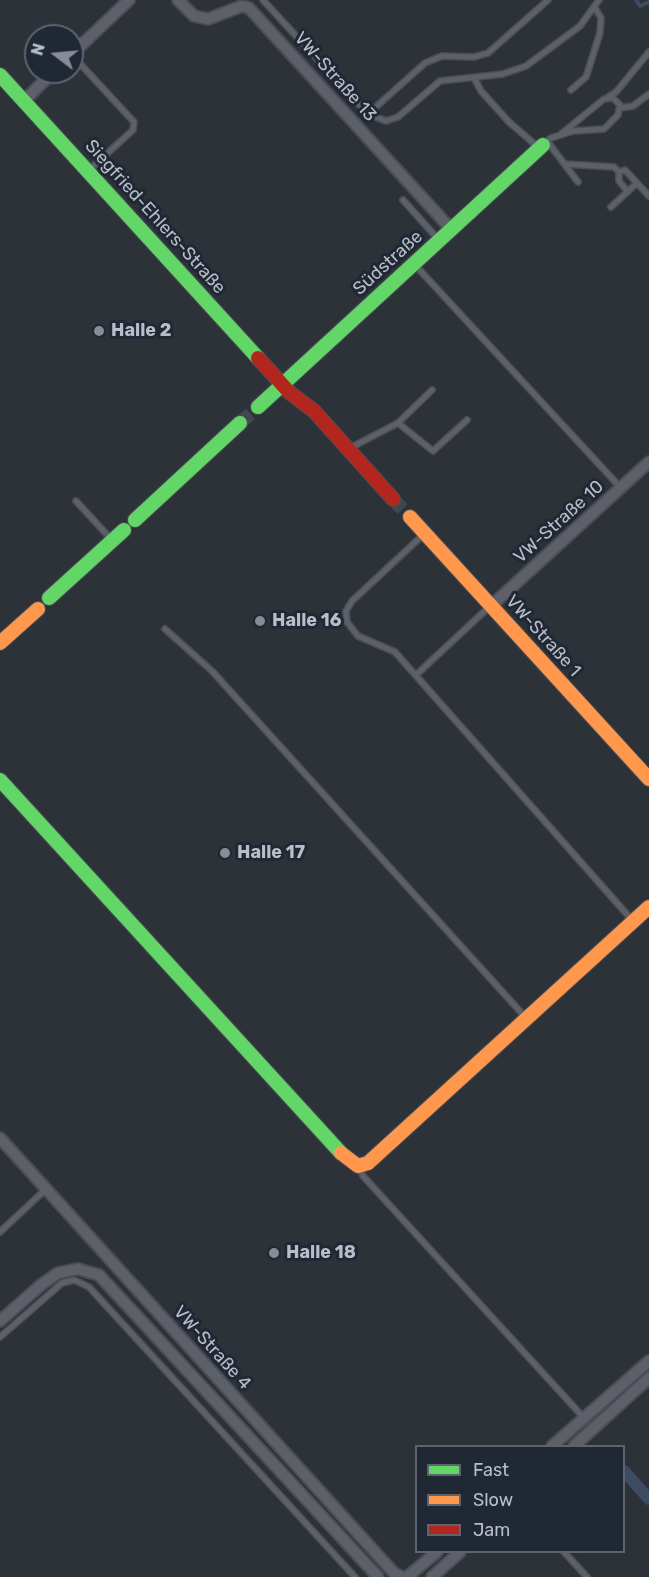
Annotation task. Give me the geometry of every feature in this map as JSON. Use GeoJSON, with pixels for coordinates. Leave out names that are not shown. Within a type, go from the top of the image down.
{"type":"FeatureCollection","features":[{"type":"Feature","properties":{"kind":"street"},"geometry":{"type":"LineString","coordinates":[[84,43],[129,0]]}},
{"type":"Feature","properties":{"kind":"street","name":"VW-Straße 13"},"geometry":{"type":"LineString","coordinates":[[178,0],[194,16],[208,19],[242,6],[249,8],[451,229]]}},
{"type":"Feature","properties":{"kind":"street","name":"Siegfried-Ehlers-Straße"},"geometry":{"type":"LineString","coordinates":[[0,75],[282,384]]}},
{"type":"Feature","properties":{"kind":"street"},"geometry":{"type":"LineString","coordinates":[[24,101],[41,84]]}},
{"type":"Feature","properties":{"kind":"street","name":"Südstraße"},"geometry":{"type":"LineString","coordinates":[[258,407],[543,145]]}},
{"type":"Feature","properties":{"kind":"street"},"geometry":{"type":"LineString","coordinates":[[282,384],[314,411],[393,498]]}},
{"type":"Feature","properties":{"kind":"street"},"geometry":{"type":"LineString","coordinates":[[135,520],[240,423]]}},
{"type":"Feature","properties":{"kind":"street","name":"VW-Straße 10"},"geometry":{"type":"LineString","coordinates":[[491,606],[649,462]]}},
{"type":"Feature","properties":{"kind":"street","name":"VW-Straße 1"},"geometry":{"type":"LineString","coordinates":[[410,517],[649,779]]}},
{"type":"Feature","properties":{"kind":"street"},"geometry":{"type":"LineString","coordinates":[[49,598],[124,530]]}},
{"type":"Feature","properties":{"kind":"street"},"geometry":{"type":"LineString","coordinates":[[0,643],[38,609]]}},
{"type":"Feature","properties":{"kind":"street"},"geometry":{"type":"LineString","coordinates":[[0,780],[348,1161],[358,1166],[368,1163],[649,907]]}},
{"type":"Feature","properties":{"kind":"street","name":"VW-Straße 4"},"geometry":{"type":"LineString","coordinates":[[0,1138],[394,1573],[402,1577]]}},
{"type":"Feature","properties":{"kind":"street"},"geometry":{"type":"LineString","coordinates":[[0,1321],[42,1284],[65,1270],[78,1269],[93,1272],[105,1279],[378,1577]]}},
{"type":"Feature","properties":{"kind":"street"},"geometry":{"type":"LineString","coordinates":[[553,1445],[649,1361]]}},
{"type":"Feature","properties":{"kind":"street"},"geometry":{"type":"LineString","coordinates":[[575,1445],[649,1379]]}},
{"type":"Feature","properties":{"kind":"street"},"geometry":{"type":"LineString","coordinates":[[407,1577],[435,1553]]}},
{"type":"Feature","properties":{"kind":"street"},"geometry":{"type":"LineString","coordinates":[[432,1577],[458,1553]]}},
{"type":"Feature","properties":{"kind":"lane"},"geometry":{"type":"LineString","coordinates":[[263,0],[368,114],[380,120],[395,119],[440,81],[503,74],[531,63],[580,26],[599,0]]}},
{"type":"Feature","properties":{"kind":"lane"},"geometry":{"type":"LineString","coordinates":[[368,114],[424,63],[442,56],[474,57],[488,53],[548,0]]}},
{"type":"Feature","properties":{"kind":"lane"},"geometry":{"type":"LineString","coordinates":[[571,90],[584,81],[597,43],[601,18],[594,9]]}},
{"type":"Feature","properties":{"kind":"lane"},"geometry":{"type":"LineString","coordinates":[[543,145],[616,92],[649,52]]}},
{"type":"Feature","properties":{"kind":"lane"},"geometry":{"type":"LineString","coordinates":[[84,67],[134,122],[133,130],[88,171]]}},
{"type":"Feature","properties":{"kind":"lane"},"geometry":{"type":"LineString","coordinates":[[474,78],[481,91],[509,122],[543,145],[564,164],[578,182]]}},
{"type":"Feature","properties":{"kind":"lane"},"geometry":{"type":"LineString","coordinates":[[620,108],[633,106],[649,94]]}},
{"type":"Feature","properties":{"kind":"lane"},"geometry":{"type":"LineString","coordinates":[[561,134],[601,131],[616,119],[620,108],[616,100],[607,98]]}},
{"type":"Feature","properties":{"kind":"lane"},"geometry":{"type":"LineString","coordinates":[[564,164],[614,167],[619,172],[619,182],[628,192]]}},
{"type":"Feature","properties":{"kind":"lane"},"geometry":{"type":"LineString","coordinates":[[619,172],[625,170],[649,196]]}},
{"type":"Feature","properties":{"kind":"lane"},"geometry":{"type":"LineString","coordinates":[[611,207],[637,183]]}},
{"type":"Feature","properties":{"kind":"lane"},"geometry":{"type":"LineString","coordinates":[[403,200],[439,241]]}},
{"type":"Feature","properties":{"kind":"lane"},"geometry":{"type":"LineString","coordinates":[[414,264],[621,488]]}},
{"type":"Feature","properties":{"kind":"lane"},"geometry":{"type":"LineString","coordinates":[[348,449],[398,423],[432,390]]}},
{"type":"Feature","properties":{"kind":"lane"},"geometry":{"type":"LineString","coordinates":[[398,423],[433,451],[467,420]]}},
{"type":"Feature","properties":{"kind":"lane"},"geometry":{"type":"LineString","coordinates":[[76,501],[112,540]]}},
{"type":"Feature","properties":{"kind":"lane"},"geometry":{"type":"LineString","coordinates":[[425,534],[352,601],[346,617],[358,636],[395,652],[633,921]]}},
{"type":"Feature","properties":{"kind":"lane"},"geometry":{"type":"LineString","coordinates":[[416,675],[491,606]]}},
{"type":"Feature","properties":{"kind":"lane"},"geometry":{"type":"LineString","coordinates":[[165,629],[212,671],[527,1019]]}},
{"type":"Feature","properties":{"kind":"lane"},"geometry":{"type":"LineString","coordinates":[[358,1166],[363,1176],[584,1418]]}},
{"type":"Feature","properties":{"kind":"lane"},"geometry":{"type":"LineString","coordinates":[[0,1232],[46,1189]]}},
{"type":"Feature","properties":{"kind":"lane"},"geometry":{"type":"LineString","coordinates":[[0,1336],[62,1283],[74,1280],[85,1283],[355,1577]]}},
{"type":"Feature","properties":{"kind":"lane"},"geometry":{"type":"LineString","coordinates":[[566,1553],[587,1577]]}},
{"type":"Feature","properties":{"kind":"waterway"},"geometry":{"type":"LineString","coordinates":[[636,0],[640,6],[649,2]]}},
{"type":"Feature","properties":{"kind":"waterway"},"geometry":{"type":"LineString","coordinates":[[625,1472],[649,1499]]}},
{"type":"Feature","properties":{"kind":"tunnel"},"geometry":{"type":"LineString","coordinates":[[240,423],[258,407]]}},
{"type":"Feature","properties":{"kind":"tunnel"},"geometry":{"type":"LineString","coordinates":[[393,499],[410,517]]}},
{"type":"Feature","properties":{"kind":"traffic: fast"},"geometry":{"type":"LineString","coordinates":[[0,75],[258,358]]}},
{"type":"Feature","properties":{"kind":"traffic: fast"},"geometry":{"type":"LineString","coordinates":[[258,407],[543,145]]}},
{"type":"Feature","properties":{"kind":"traffic: fast"},"geometry":{"type":"LineString","coordinates":[[135,520],[240,423]]}},
{"type":"Feature","properties":{"kind":"traffic: fast"},"geometry":{"type":"LineString","coordinates":[[49,598],[124,530]]}},
{"type":"Feature","properties":{"kind":"traffic: fast"},"geometry":{"type":"LineString","coordinates":[[0,780],[341,1153]]}},
{"type":"Feature","properties":{"kind":"traffic: slow"},"geometry":{"type":"LineString","coordinates":[[410,517],[649,779]]}},
{"type":"Feature","properties":{"kind":"traffic: slow"},"geometry":{"type":"LineString","coordinates":[[0,643],[38,609]]}},
{"type":"Feature","properties":{"kind":"traffic: slow"},"geometry":{"type":"LineString","coordinates":[[341,1153],[358,1166],[368,1163],[649,907]]}},
{"type":"Feature","properties":{"kind":"traffic: jam"},"geometry":{"type":"LineString","coordinates":[[258,358],[289,392],[314,411],[393,499]]}},
{"type":"Feature","properties":{"kind":"place","name":"Halle 2"},"geometry":{"type":"Point","coordinates":[99,331]}},
{"type":"Feature","properties":{"kind":"place","name":"Halle 16"},"geometry":{"type":"Point","coordinates":[260,621]}},
{"type":"Feature","properties":{"kind":"place","name":"Halle 17"},"geometry":{"type":"Point","coordinates":[225,853]}},
{"type":"Feature","properties":{"kind":"place","name":"Halle 18"},"geometry":{"type":"Point","coordinates":[274,1253]}}]}
